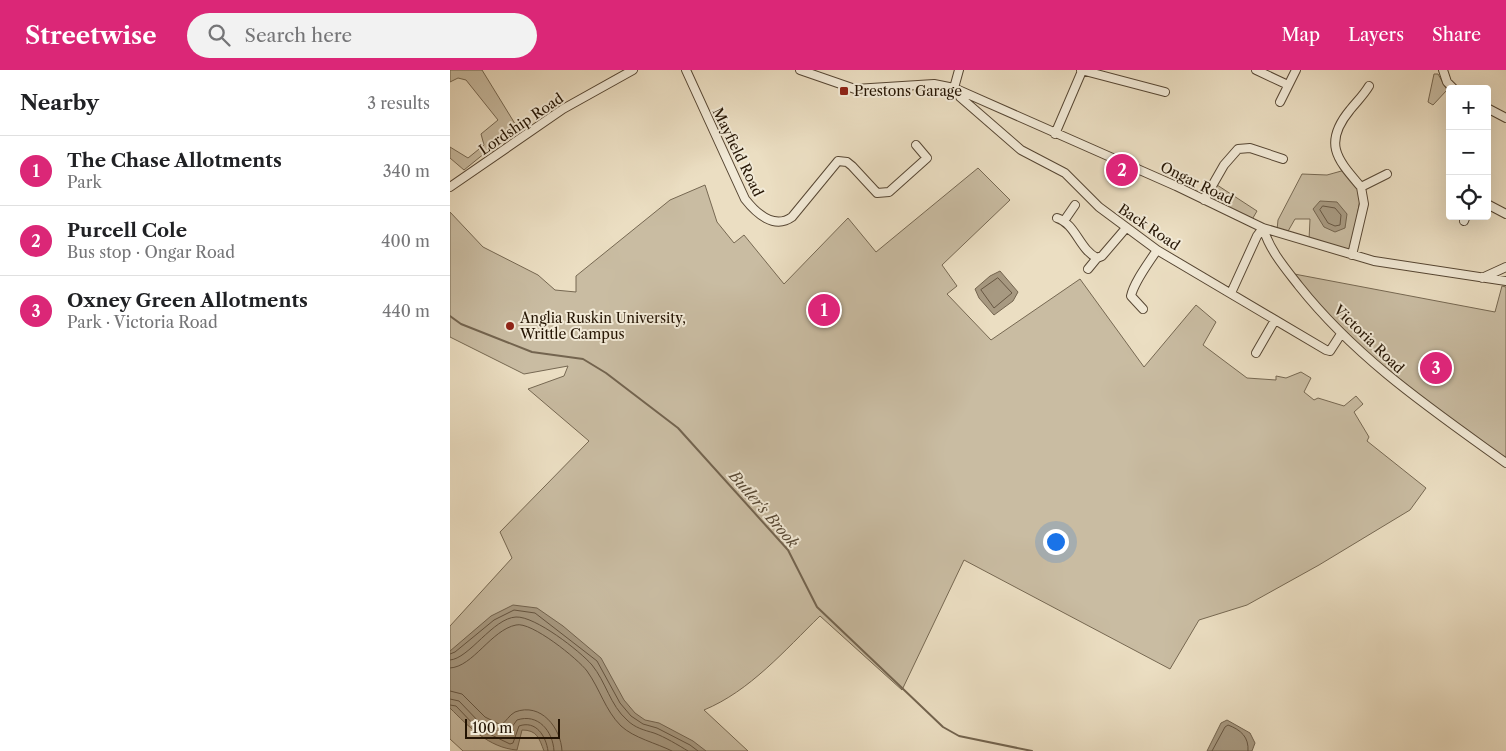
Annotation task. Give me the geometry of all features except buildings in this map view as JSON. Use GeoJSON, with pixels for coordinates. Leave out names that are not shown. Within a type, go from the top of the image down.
{"type":"FeatureCollection","features":[{"type":"Feature","properties":{"kind":"street","name":"Lordship Road"},"geometry":{"type":"LineString","coordinates":[[450,187],[563,110],[633,70]]}},
{"type":"Feature","properties":{"kind":"street","name":"Mayfield Road"},"geometry":{"type":"LineString","coordinates":[[686,70],[745,199],[759,215],[775,222],[781,223],[792,217],[838,161],[847,162],[852,166],[877,193],[889,192],[927,158],[916,145]]}},
{"type":"Feature","properties":{"kind":"street","name":"Ongar Road"},"geometry":{"type":"LineString","coordinates":[[800,70],[855,89],[934,84],[956,89],[1263,228],[1352,255],[1506,281]]}},
{"type":"Feature","properties":{"kind":"street"},"geometry":{"type":"LineString","coordinates":[[956,89],[959,70]]}},
{"type":"Feature","properties":{"kind":"street"},"geometry":{"type":"LineString","coordinates":[[1056,134],[1082,70],[1165,92]]}},
{"type":"Feature","properties":{"kind":"street"},"geometry":{"type":"LineString","coordinates":[[1256,70],[1288,86]]}},
{"type":"Feature","properties":{"kind":"street"},"geometry":{"type":"LineString","coordinates":[[1280,102],[1296,70]]}},
{"type":"Feature","properties":{"kind":"street"},"geometry":{"type":"LineString","coordinates":[[1443,70],[1450,85]]}},
{"type":"Feature","properties":{"kind":"street"},"geometry":{"type":"LineString","coordinates":[[1352,255],[1364,204],[1361,187],[1339,161],[1335,147],[1336,137],[1350,110],[1361,100],[1369,86]]}},
{"type":"Feature","properties":{"kind":"street","name":"Back Road"},"geometry":{"type":"LineString","coordinates":[[956,89],[960,97],[1001,134],[1030,156],[1062,170],[1098,207],[1156,250],[1330,351],[1341,334]]}},
{"type":"Feature","properties":{"kind":"street"},"geometry":{"type":"LineString","coordinates":[[1491,110],[1506,117]]}},
{"type":"Feature","properties":{"kind":"street"},"geometry":{"type":"LineString","coordinates":[[1204,200],[1224,165],[1238,149],[1250,148],[1283,159]]}},
{"type":"Feature","properties":{"kind":"street"},"geometry":{"type":"LineString","coordinates":[[1361,187],[1387,174]]}},
{"type":"Feature","properties":{"kind":"street"},"geometry":{"type":"LineString","coordinates":[[1075,205],[1060,219],[1085,249],[1097,258]]}},
{"type":"Feature","properties":{"kind":"street"},"geometry":{"type":"LineString","coordinates":[[1491,206],[1506,214]]}},
{"type":"Feature","properties":{"kind":"street"},"geometry":{"type":"LineString","coordinates":[[1088,269],[1126,228]]}},
{"type":"Feature","properties":{"kind":"street"},"geometry":{"type":"LineString","coordinates":[[1231,293],[1257,236],[1263,228]]}},
{"type":"Feature","properties":{"kind":"street","name":"Victoria Road"},"geometry":{"type":"LineString","coordinates":[[1263,228],[1276,256],[1341,334],[1396,383],[1506,463]]}},
{"type":"Feature","properties":{"kind":"street"},"geometry":{"type":"LineString","coordinates":[[1142,309],[1131,296],[1133,286],[1146,270],[1156,250]]}},
{"type":"Feature","properties":{"kind":"street"},"geometry":{"type":"LineString","coordinates":[[1482,278],[1506,267]]}},
{"type":"Feature","properties":{"kind":"street"},"geometry":{"type":"LineString","coordinates":[[1256,353],[1275,320]]}},
{"type":"Feature","properties":{"kind":"shaded area"},"geometry":{"type":"Polygon","coordinates":[[[450,70],[482,70],[517,127],[464,170],[450,158],[450,147],[468,158],[484,145],[481,134],[498,120],[466,80],[458,78],[450,82],[450,70]]]}},
{"type":"Feature","properties":{"kind":"shaded area"},"geometry":{"type":"Polygon","coordinates":[[[1434,74],[1438,74],[1446,91],[1433,105],[1428,102],[1434,74]]]}},
{"type":"Feature","properties":{"kind":"shaded area"},"geometry":{"type":"Polygon","coordinates":[[[978,168],[1010,200],[942,265],[957,286],[947,294],[991,340],[1080,279],[1144,367],[1196,305],[1216,322],[1203,345],[1247,378],[1276,380],[1276,376],[1286,378],[1301,372],[1311,378],[1304,392],[1314,400],[1318,398],[1344,406],[1356,396],[1363,404],[1354,412],[1369,437],[1367,441],[1426,488],[1410,510],[1319,565],[1247,605],[1199,620],[1170,669],[964,560],[902,690],[820,616],[752,681],[721,702],[704,710],[748,751],[463,751],[450,739],[450,626],[512,558],[500,532],[589,441],[528,389],[564,376],[568,366],[524,374],[450,337],[450,212],[483,247],[538,275],[555,290],[576,292],[576,276],[670,200],[705,185],[717,222],[734,243],[744,235],[784,284],[848,218],[876,252],[978,168]]]}},
{"type":"Feature","properties":{"kind":"shaded area"},"geometry":{"type":"Polygon","coordinates":[[[1345,170],[1361,193],[1351,253],[1309,240],[1310,219],[1295,219],[1287,233],[1277,230],[1278,220],[1302,174],[1327,175],[1345,170]]]}},
{"type":"Feature","properties":{"kind":"shaded area"},"geometry":{"type":"Polygon","coordinates":[[[1214,183],[1257,211],[1250,223],[1204,200],[1214,183]]]}},
{"type":"Feature","properties":{"kind":"shaded area"},"geometry":{"type":"Polygon","coordinates":[[[1289,273],[1495,312],[1502,286],[1506,287],[1506,463],[1370,362],[1289,273]]]}},
{"type":"Feature","properties":{"kind":"water"},"geometry":{"type":"Polygon","coordinates":[[[1320,201],[1337,202],[1347,214],[1345,228],[1335,232],[1324,227],[1313,209],[1320,201]]]}},
{"type":"Feature","properties":{"kind":"water"},"geometry":{"type":"Polygon","coordinates":[[[1000,271],[1018,292],[1013,301],[994,315],[979,298],[975,289],[990,276],[1000,271]]]}},
{"type":"Feature","properties":{"kind":"water"},"geometry":{"type":"Polygon","coordinates":[[[513,605],[537,608],[563,626],[601,658],[624,700],[635,713],[645,720],[659,723],[693,741],[706,751],[544,751],[537,736],[527,730],[522,730],[517,750],[497,745],[480,735],[450,708],[450,651],[491,616],[513,605]]]}},
{"type":"Feature","properties":{"kind":"water"},"geometry":{"type":"Polygon","coordinates":[[[1227,720],[1250,733],[1255,743],[1252,751],[1207,751],[1221,723],[1227,720]]]}},
{"type":"Feature","properties":{"kind":"waterway","name":"Butler's Brook"},"geometry":{"type":"LineString","coordinates":[[450,316],[461,324],[532,352],[583,359],[606,373],[678,428],[788,550],[817,607],[943,727],[959,736],[1032,751]]}},
{"type":"Feature","properties":{"kind":"place","name":"Prestons Garage"},"geometry":{"type":"Point","coordinates":[844,91]}},
{"type":"Feature","properties":{"kind":"place","name":"Purcell Cole"},"geometry":{"type":"Point","coordinates":[1122,170]}},
{"type":"Feature","properties":{"kind":"place","name":"The Chase Allotments"},"geometry":{"type":"Point","coordinates":[824,310]}},
{"type":"Feature","properties":{"kind":"place","name":"Anglia Ruskin University, Writtle Campus"},"geometry":{"type":"Point","coordinates":[510,326]}},
{"type":"Feature","properties":{"kind":"place","name":"Oxney Green Allotments"},"geometry":{"type":"Point","coordinates":[1436,368]}}]}
